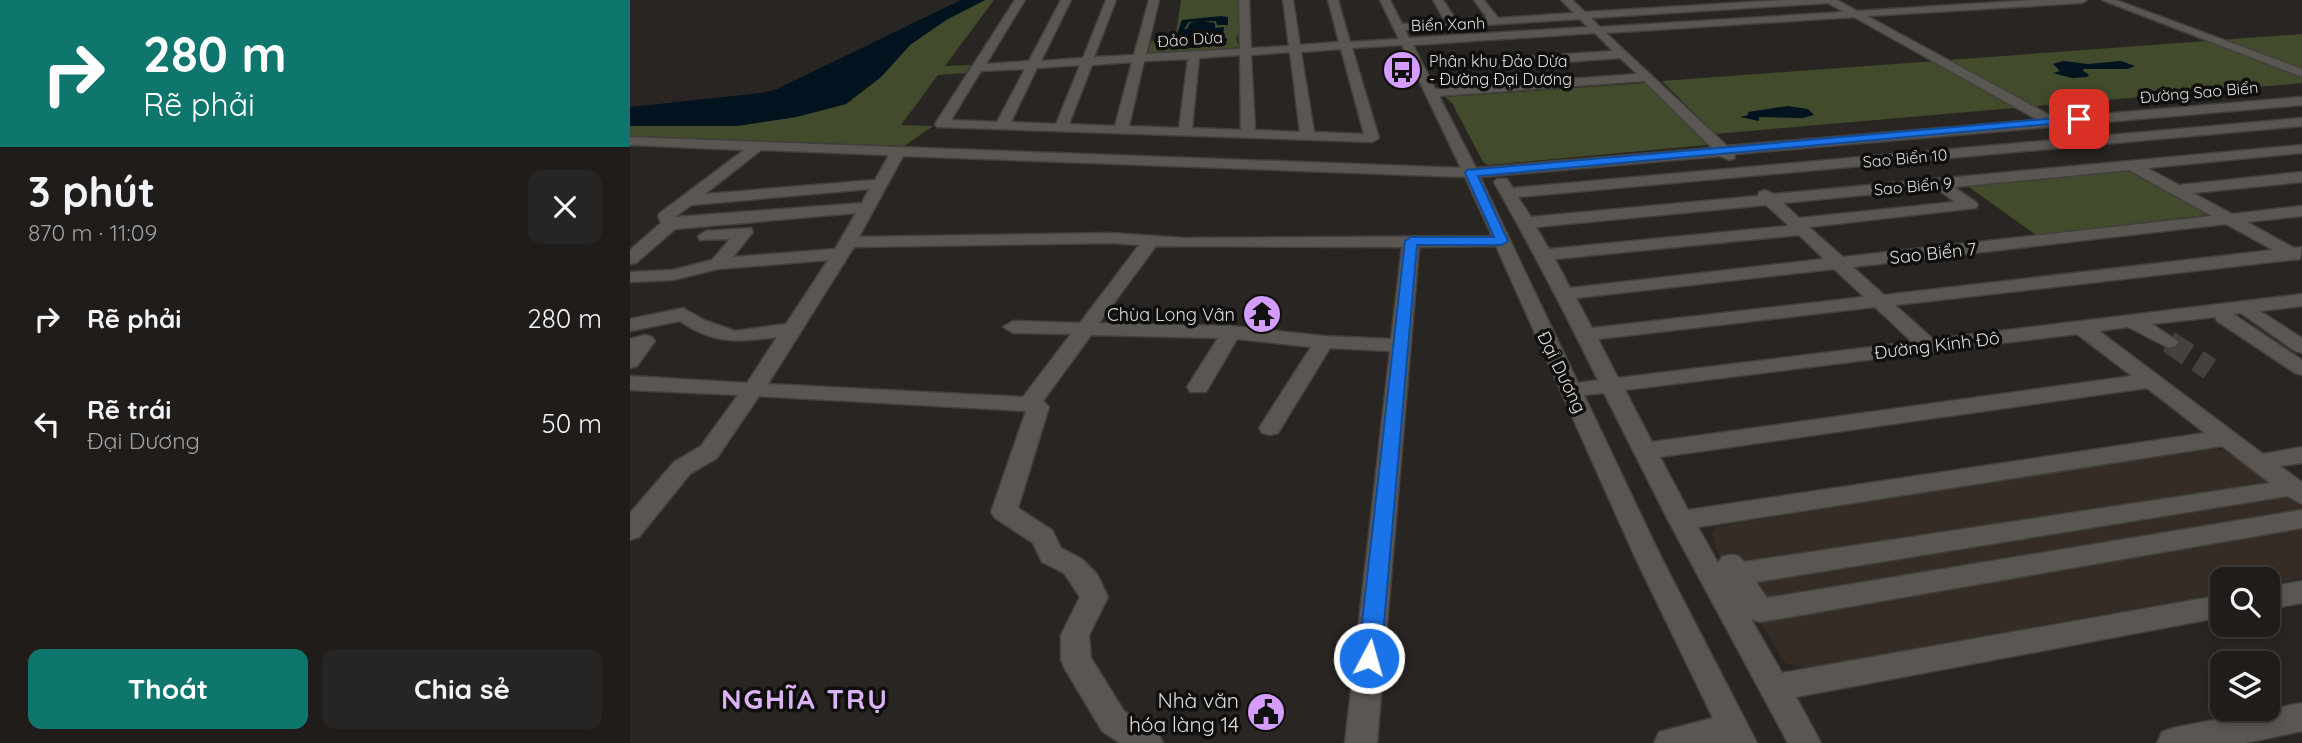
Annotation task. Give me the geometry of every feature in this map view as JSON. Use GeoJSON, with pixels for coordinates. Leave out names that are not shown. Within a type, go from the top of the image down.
{"type":"FeatureCollection","features":[{"type":"Feature","properties":{"kind":"street"},"geometry":{"type":"LineString","coordinates":[[1020,0],[942,124],[1372,138],[1333,0]]}},
{"type":"Feature","properties":{"kind":"street"},"geometry":{"type":"LineString","coordinates":[[1002,126],[1066,0]]}},
{"type":"Feature","properties":{"kind":"street"},"geometry":{"type":"LineString","coordinates":[[1061,128],[1111,0]]}},
{"type":"Feature","properties":{"kind":"street"},"geometry":{"type":"LineString","coordinates":[[1121,130],[1154,0]]}},
{"type":"Feature","properties":{"kind":"street"},"geometry":{"type":"LineString","coordinates":[[1244,0],[1248,134]]}},
{"type":"Feature","properties":{"kind":"street"},"geometry":{"type":"LineString","coordinates":[[1287,0],[1308,136]]}},
{"type":"Feature","properties":{"kind":"street","name":"Đại Dương"},"geometry":{"type":"LineString","coordinates":[[1385,0],[1471,173],[1647,555],[1737,735]]}},
{"type":"Feature","properties":{"kind":"street"},"geometry":{"type":"LineString","coordinates":[[1438,0],[1452,23]]}},
{"type":"Feature","properties":{"kind":"street"},"geometry":{"type":"LineString","coordinates":[[1479,0],[1494,20]]}},
{"type":"Feature","properties":{"kind":"street"},"geometry":{"type":"LineString","coordinates":[[1566,0],[1769,199],[1927,345]]}},
{"type":"Feature","properties":{"kind":"street"},"geometry":{"type":"LineString","coordinates":[[1609,0],[1624,12]]}},
{"type":"Feature","properties":{"kind":"street"},"geometry":{"type":"LineString","coordinates":[[1659,0],[1686,21]]}},
{"type":"Feature","properties":{"kind":"street"},"geometry":{"type":"LineString","coordinates":[[1701,0],[1711,7]]}},
{"type":"Feature","properties":{"kind":"street"},"geometry":{"type":"LineString","coordinates":[[1401,34],[1452,23],[1494,20],[1533,13],[1581,15],[1711,7],[1744,2],[1830,0],[2298,255]]}},
{"type":"Feature","properties":{"kind":"street","name":"Biển Xanh"},"geometry":{"type":"LineString","coordinates":[[1401,34],[1488,51],[1597,29],[2014,0]]}},
{"type":"Feature","properties":{"kind":"street","name":"Biển Xanh"},"geometry":{"type":"LineString","coordinates":[[1401,34],[1421,37],[1597,29],[2082,0]]}},
{"type":"Feature","properties":{"kind":"street"},"geometry":{"type":"LineString","coordinates":[[2107,0],[2302,73]]}},
{"type":"Feature","properties":{"kind":"street","name":"Đảo Dừa"},"geometry":{"type":"LineString","coordinates":[[979,68],[1346,45],[1401,34]]}},
{"type":"Feature","properties":{"kind":"street"},"geometry":{"type":"LineString","coordinates":[[1488,51],[1622,54]]}},
{"type":"Feature","properties":{"kind":"street"},"geometry":{"type":"LineString","coordinates":[[1488,51],[1513,89]]}},
{"type":"Feature","properties":{"kind":"street"},"geometry":{"type":"LineString","coordinates":[[1185,132],[1194,55]]}},
{"type":"Feature","properties":{"kind":"street"},"geometry":{"type":"LineString","coordinates":[[1430,93],[1647,78]]}},
{"type":"Feature","properties":{"kind":"street","name":"Đường Sao Biển"},"geometry":{"type":"LineString","coordinates":[[630,141],[1471,173],[2302,101]]}},
{"type":"Feature","properties":{"kind":"street","name":"Sao Biển 10"},"geometry":{"type":"LineString","coordinates":[[1507,193],[2302,122]]}},
{"type":"Feature","properties":{"kind":"street"},"geometry":{"type":"LineString","coordinates":[[670,224],[666,216],[758,145]]}},
{"type":"Feature","properties":{"kind":"street","name":"Sao Biển 9"},"geometry":{"type":"LineString","coordinates":[[1523,223],[2302,149]]}},
{"type":"Feature","properties":{"kind":"street"},"geometry":{"type":"LineString","coordinates":[[630,530],[682,468],[709,452],[754,390],[844,248],[899,150]]}},
{"type":"Feature","properties":{"kind":"street"},"geometry":{"type":"LineString","coordinates":[[1496,171],[1523,223],[1544,255],[1681,520],[1805,743]]}},
{"type":"Feature","properties":{"kind":"street"},"geometry":{"type":"LineString","coordinates":[[2177,190],[2302,177]]}},
{"type":"Feature","properties":{"kind":"street"},"geometry":{"type":"LineString","coordinates":[[688,200],[879,184]]}},
{"type":"Feature","properties":{"kind":"street"},"geometry":{"type":"LineString","coordinates":[[1544,255],[1970,205],[1940,184]]}},
{"type":"Feature","properties":{"kind":"street"},"geometry":{"type":"LineString","coordinates":[[630,259],[670,224],[866,207]]}},
{"type":"Feature","properties":{"kind":"street","name":"Sao Biển 7"},"geometry":{"type":"LineString","coordinates":[[1564,295],[2302,211]]}},
{"type":"Feature","properties":{"kind":"street"},"geometry":{"type":"LineString","coordinates":[[706,236],[745,232],[718,264]]}},
{"type":"Feature","properties":{"kind":"street"},"geometry":{"type":"LineString","coordinates":[[630,277],[673,275],[718,264],[844,248],[1111,238],[1150,242],[1502,241]]}},
{"type":"Feature","properties":{"kind":"street"},"geometry":{"type":"LineString","coordinates":[[1361,743],[1411,241]]}},
{"type":"Feature","properties":{"kind":"street"},"geometry":{"type":"LineString","coordinates":[[1029,404],[1150,242]]}},
{"type":"Feature","properties":{"kind":"street"},"geometry":{"type":"LineString","coordinates":[[1584,335],[1877,299],[2298,255]]}},
{"type":"Feature","properties":{"kind":"street","name":"Đường Kinh Đô"},"geometry":{"type":"LineString","coordinates":[[1572,390],[2081,327],[2152,335],[2302,300]]}},
{"type":"Feature","properties":{"kind":"street"},"geometry":{"type":"LineString","coordinates":[[1023,312],[1013,327],[1231,332],[1324,342],[1402,346]]}},
{"type":"Feature","properties":{"kind":"street"},"geometry":{"type":"LineString","coordinates":[[2250,313],[2302,348]]}},
{"type":"Feature","properties":{"kind":"street"},"geometry":{"type":"LineString","coordinates":[[630,325],[647,319],[683,314],[697,324],[734,337],[792,329]]}},
{"type":"Feature","properties":{"kind":"street"},"geometry":{"type":"LineString","coordinates":[[2224,317],[2302,369]]}},
{"type":"Feature","properties":{"kind":"street"},"geometry":{"type":"LineString","coordinates":[[2081,327],[2228,437],[2277,480],[2302,510]]}},
{"type":"Feature","properties":{"kind":"street"},"geometry":{"type":"LineString","coordinates":[[1198,387],[1231,332]]}},
{"type":"Feature","properties":{"kind":"street"},"geometry":{"type":"LineString","coordinates":[[630,345],[645,341],[630,362]]}},
{"type":"Feature","properties":{"kind":"street"},"geometry":{"type":"LineString","coordinates":[[1270,428],[1324,342]]}},
{"type":"Feature","properties":{"kind":"street"},"geometry":{"type":"LineString","coordinates":[[1646,451],[2154,380]]}},
{"type":"Feature","properties":{"kind":"street"},"geometry":{"type":"LineString","coordinates":[[630,383],[1029,404],[1038,407],[1004,512],[1042,537],[1051,555],[1073,566],[1087,582],[1094,597],[1075,635],[1076,660],[1113,721],[1147,743]]}},
{"type":"Feature","properties":{"kind":"street"},"geometry":{"type":"LineString","coordinates":[[1681,520],[2228,437]]}},
{"type":"Feature","properties":{"kind":"street"},"geometry":{"type":"LineString","coordinates":[[2302,455],[2277,480],[1734,569],[1763,617],[2302,519]]}},
{"type":"Feature","properties":{"kind":"street"},"geometry":{"type":"LineString","coordinates":[[2280,596],[2302,592]]}},
{"type":"Feature","properties":{"kind":"street"},"geometry":{"type":"LineString","coordinates":[[1775,688],[2210,608]]}},
{"type":"Feature","properties":{"kind":"street"},"geometry":{"type":"LineString","coordinates":[[2174,743],[2302,717]]}},
{"type":"Feature","properties":{"kind":"street"},"geometry":{"type":"LineString","coordinates":[[1670,743],[1737,735]]}},
{"type":"Feature","properties":{"kind":"shaded area"},"geometry":{"type":"Polygon","coordinates":[[[2217,449],[2232,452],[2302,507],[2302,578],[2280,582],[2280,567],[2210,567],[2210,595],[1804,668],[1785,663],[1717,552],[1713,537],[1713,532],[1719,526],[2036,474],[2217,449]]]}},
{"type":"Feature","properties":{"kind":"green space"},"geometry":{"type":"Polygon","coordinates":[[[985,0],[994,0],[945,66],[971,65],[966,73],[938,75],[901,125],[933,126],[904,146],[630,136],[630,126],[726,126],[796,117],[846,104],[881,77],[910,45],[946,20],[985,0]]]}},
{"type":"Feature","properties":{"kind":"green space"},"geometry":{"type":"Polygon","coordinates":[[[1181,0],[1238,0],[1239,33],[1236,37],[1239,47],[1148,53],[1151,41],[1175,39],[1181,0]]]}},
{"type":"Feature","properties":{"kind":"green space"},"geometry":{"type":"Polygon","coordinates":[[[2302,34],[2302,83],[1715,134],[1662,81],[2302,34]]]}},
{"type":"Feature","properties":{"kind":"green space"},"geometry":{"type":"Polygon","coordinates":[[[1647,83],[1707,145],[1488,165],[1483,162],[1452,103],[1445,97],[1647,83]]]}},
{"type":"Feature","properties":{"kind":"green space"},"geometry":{"type":"Polygon","coordinates":[[[2125,169],[2208,215],[2036,235],[1966,185],[2125,169]]]}},
{"type":"Feature","properties":{"kind":"water"},"geometry":{"type":"Polygon","coordinates":[[[961,0],[985,0],[946,20],[910,45],[881,77],[846,104],[796,117],[737,126],[630,126],[630,107],[762,93],[777,89],[961,0]]]}},
{"type":"Feature","properties":{"kind":"water"},"geometry":{"type":"Polygon","coordinates":[[[1221,16],[1228,17],[1228,25],[1205,21],[1215,23],[1215,28],[1224,27],[1223,37],[1212,37],[1208,45],[1219,38],[1227,38],[1226,45],[1179,49],[1179,37],[1176,37],[1182,20],[1221,16]]]}},
{"type":"Feature","properties":{"kind":"water"},"geometry":{"type":"Polygon","coordinates":[[[2063,61],[2088,64],[2121,61],[2135,66],[2127,69],[2084,69],[2082,70],[2089,75],[2087,77],[2072,78],[2053,73],[2060,71],[2053,64],[2063,61]]]}},
{"type":"Feature","properties":{"kind":"water"},"geometry":{"type":"Polygon","coordinates":[[[1787,106],[1808,109],[1814,115],[1802,118],[1759,117],[1759,121],[1740,117],[1748,115],[1748,112],[1787,106]]]}},
{"type":"Feature","properties":{"kind":"tunnel"},"geometry":{"type":"LineString","coordinates":[[2169,342],[2210,369]]}},
{"type":"Feature","properties":{"kind":"place","name":"Phân khu Đảo Dừa - Đường Đại Dương"},"geometry":{"type":"Point","coordinates":[1402,70]}},
{"type":"Feature","properties":{"kind":"place","name":"Chùa Long Vân"},"geometry":{"type":"Point","coordinates":[1262,314]}},
{"type":"Feature","properties":{"kind":"place","name":"Nhà văn hóa làng 14"},"geometry":{"type":"Point","coordinates":[1266,712]}},
{"type":"Feature","properties":{"kind":"district","name":"NGHĨA TRỤ"},"geometry":{"type":"Point","coordinates":[805,698]}},
{"type":"Feature","properties":{"kind":"route"},"geometry":{"type":"LineString","coordinates":[[1369,658],[1411,241],[1502,241],[1471,173],[2079,119]]}}]}
